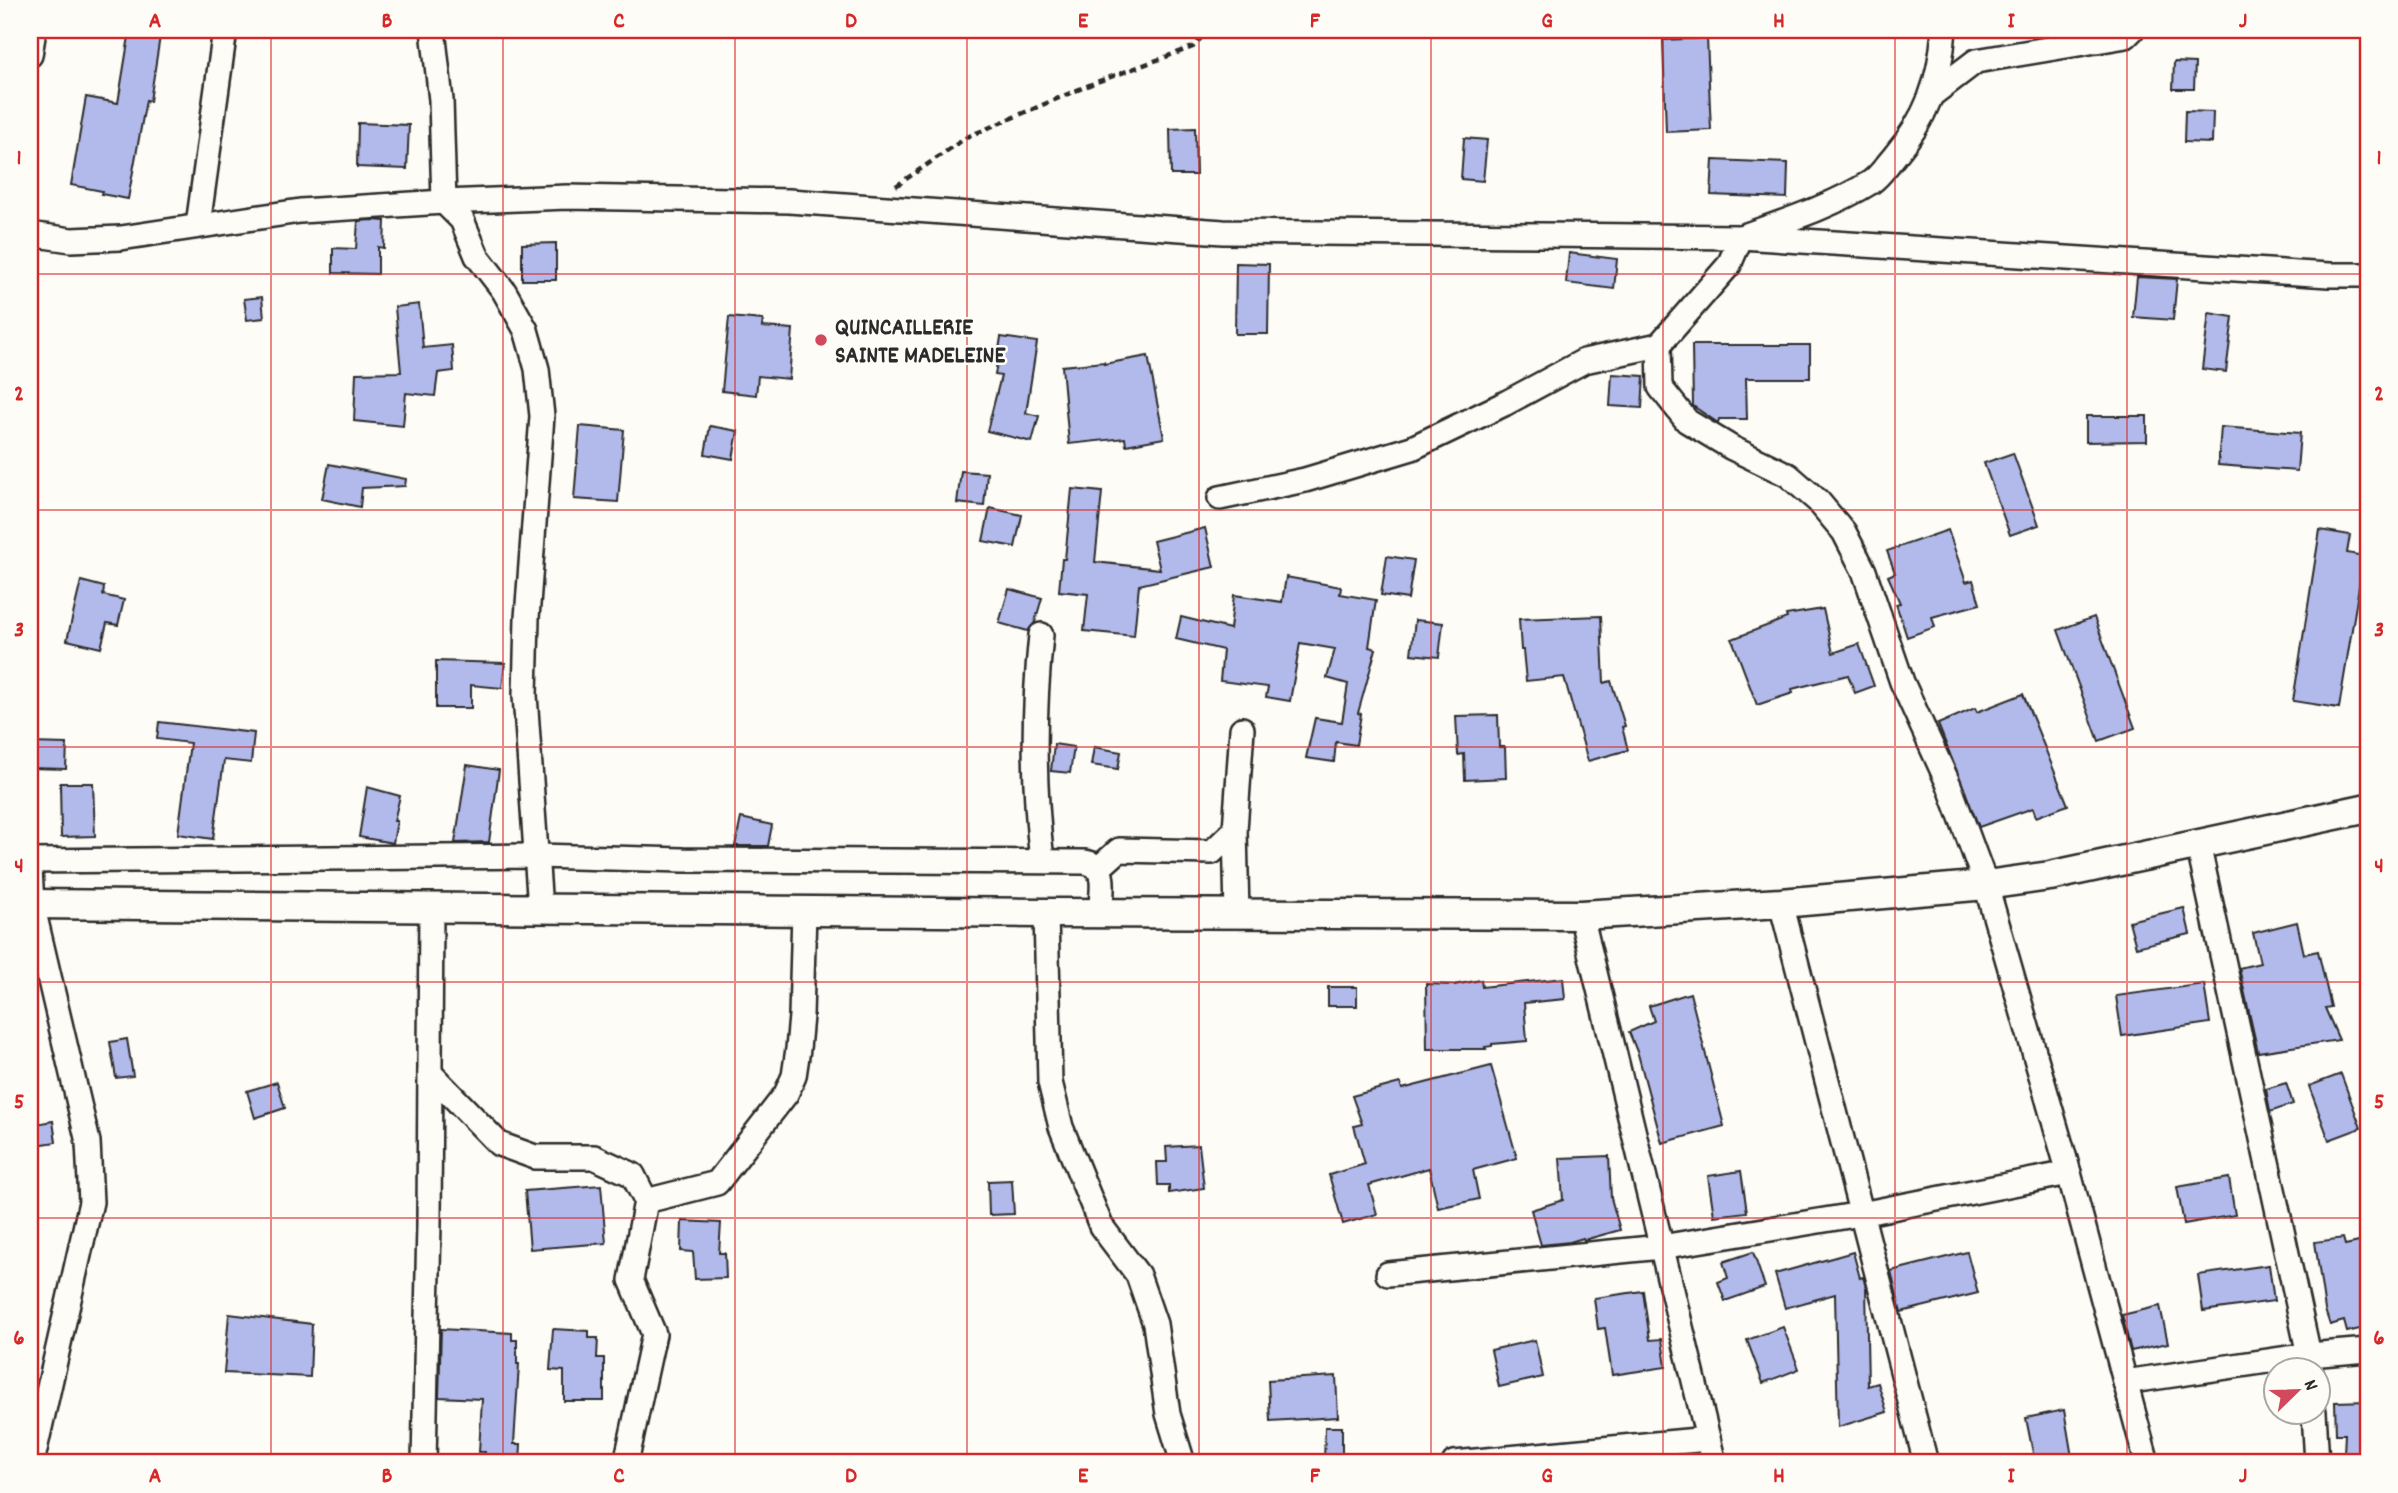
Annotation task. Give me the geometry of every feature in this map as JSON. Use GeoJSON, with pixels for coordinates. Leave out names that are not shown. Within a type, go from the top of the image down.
{"type":"FeatureCollection","features":[{"type":"Feature","properties":{"kind":"street"},"geometry":{"type":"LineString","coordinates":[[30,55],[34,30]]}},
{"type":"Feature","properties":{"kind":"street"},"geometry":{"type":"LineString","coordinates":[[198,225],[225,30]]}},
{"type":"Feature","properties":{"kind":"street"},"geometry":{"type":"LineString","coordinates":[[433,30],[441,100],[444,202],[461,220],[477,256],[504,291],[526,330],[537,369],[542,416],[527,618],[525,695],[540,909]]}},
{"type":"Feature","properties":{"kind":"street"},"geometry":{"type":"LineString","coordinates":[[1220,498],[1305,480],[1412,448],[1504,404],[1584,361],[1659,345],[1729,265],[1741,237],[1817,209],[1874,180],[1910,138],[1934,93],[1942,56],[1944,30]]}},
{"type":"Feature","properties":{"kind":"street"},"geometry":{"type":"LineString","coordinates":[[1934,93],[1976,61],[2126,36],[2132,30]]}},
{"type":"Feature","properties":{"kind":"street"},"geometry":{"type":"LineString","coordinates":[[30,234],[71,240],[121,238],[300,211],[567,197],[789,201],[1223,232],[1741,237],[2329,275],[2368,275]]}},
{"type":"Feature","properties":{"kind":"street"},"geometry":{"type":"LineString","coordinates":[[1659,345],[1660,387],[1687,421],[1788,475],[1818,501],[1844,532],[1864,571],[1902,681],[1949,785],[1986,885],[2069,1173],[2147,1463]]}},
{"type":"Feature","properties":{"kind":"street"},"geometry":{"type":"LineString","coordinates":[[1041,635],[1034,755],[1042,861]]}},
{"type":"Feature","properties":{"kind":"street"},"geometry":{"type":"LineString","coordinates":[[1237,914],[1235,830],[1242,729]]}},
{"type":"Feature","properties":{"kind":"street"},"geometry":{"type":"LineString","coordinates":[[31,904],[1046,914],[1581,915],[1781,903],[1986,885],[2050,876],[2368,808]]}},
{"type":"Feature","properties":{"kind":"street"},"geometry":{"type":"LineString","coordinates":[[1099,868],[1119,850],[1212,852],[1235,830]]}},
{"type":"Feature","properties":{"kind":"street"},"geometry":{"type":"LineString","coordinates":[[2199,844],[2309,1356]]}},
{"type":"Feature","properties":{"kind":"street"},"geometry":{"type":"LineString","coordinates":[[30,861],[537,856],[683,860],[1092,863],[1099,868],[1102,875],[1100,913]]}},
{"type":"Feature","properties":{"kind":"street"},"geometry":{"type":"LineString","coordinates":[[30,869],[31,904],[88,1142],[91,1202],[32,1463]]}},
{"type":"Feature","properties":{"kind":"street"},"geometry":{"type":"LineString","coordinates":[[1781,903],[1926,1463]]}},
{"type":"Feature","properties":{"kind":"street"},"geometry":{"type":"LineString","coordinates":[[424,1463],[431,906]]}},
{"type":"Feature","properties":{"kind":"street"},"geometry":{"type":"LineString","coordinates":[[646,1201],[717,1183],[786,1094],[794,1076],[798,1049],[804,911]]}},
{"type":"Feature","properties":{"kind":"street"},"geometry":{"type":"LineString","coordinates":[[1046,914],[1050,1082],[1058,1116],[1101,1226],[1138,1275],[1155,1324],[1168,1414],[1183,1463]]}},
{"type":"Feature","properties":{"kind":"street"},"geometry":{"type":"LineString","coordinates":[[1581,915],[1714,1463]]}},
{"type":"Feature","properties":{"kind":"street"},"geometry":{"type":"LineString","coordinates":[[430,1073],[499,1144],[535,1157],[594,1157],[633,1175],[646,1201],[631,1280],[654,1334],[626,1463]]}},
{"type":"Feature","properties":{"kind":"street"},"geometry":{"type":"LineString","coordinates":[[1388,1274],[1661,1247],[1861,1214],[2069,1173]]}},
{"type":"Feature","properties":{"kind":"street"},"geometry":{"type":"LineString","coordinates":[[2332,1358],[2368,1350]]}},
{"type":"Feature","properties":{"kind":"street"},"geometry":{"type":"LineString","coordinates":[[2125,1382],[2262,1368]]}},
{"type":"Feature","properties":{"kind":"street"},"geometry":{"type":"LineString","coordinates":[[2315,1426],[2317,1463]]}},
{"type":"Feature","properties":{"kind":"street"},"geometry":{"type":"LineString","coordinates":[[1454,1463],[1708,1439]]}},
{"type":"Feature","properties":{"kind":"path"},"geometry":{"type":"LineString","coordinates":[[866,206],[967,137],[1094,83],[1193,47],[1208,30]]}},
{"type":"Feature","properties":{"kind":"building"},"geometry":{"type":"Polygon","coordinates":[[[130,30],[161,30],[150,101],[146,100],[128,199],[71,185],[86,97],[118,103],[130,30]]]}},
{"type":"Feature","properties":{"kind":"building"},"geometry":{"type":"Polygon","coordinates":[[[1707,38],[1711,130],[1666,132],[1663,40],[1707,38]]]}},
{"type":"Feature","properties":{"kind":"building"},"geometry":{"type":"Polygon","coordinates":[[[2174,62],[2195,63],[2194,89],[2173,89],[2174,62]]]}},
{"type":"Feature","properties":{"kind":"building"},"geometry":{"type":"Polygon","coordinates":[[[2185,111],[2213,112],[2212,143],[2184,142],[2185,111]]]}},
{"type":"Feature","properties":{"kind":"building"},"geometry":{"type":"Polygon","coordinates":[[[358,123],[409,125],[407,169],[357,167],[358,123]]]}},
{"type":"Feature","properties":{"kind":"building"},"geometry":{"type":"Polygon","coordinates":[[[1195,128],[1196,175],[1171,175],[1170,129],[1195,128]]]}},
{"type":"Feature","properties":{"kind":"building"},"geometry":{"type":"Polygon","coordinates":[[[1464,138],[1487,140],[1483,181],[1461,179],[1464,138]]]}},
{"type":"Feature","properties":{"kind":"building"},"geometry":{"type":"Polygon","coordinates":[[[1713,160],[1788,163],[1787,198],[1711,195],[1713,160]]]}},
{"type":"Feature","properties":{"kind":"building"},"geometry":{"type":"Polygon","coordinates":[[[358,221],[385,221],[384,248],[378,247],[378,274],[333,273],[333,248],[356,249],[358,221]]]}},
{"type":"Feature","properties":{"kind":"building"},"geometry":{"type":"Polygon","coordinates":[[[556,243],[556,280],[522,280],[522,244],[556,243]]]}},
{"type":"Feature","properties":{"kind":"building"},"geometry":{"type":"Polygon","coordinates":[[[1569,253],[1617,259],[1614,289],[1566,283],[1569,253]]]}},
{"type":"Feature","properties":{"kind":"building"},"geometry":{"type":"Polygon","coordinates":[[[1236,263],[1269,264],[1268,334],[1235,334],[1236,263]]]}},
{"type":"Feature","properties":{"kind":"building"},"geometry":{"type":"Polygon","coordinates":[[[2137,277],[2177,279],[2173,320],[2133,317],[2137,277]]]}},
{"type":"Feature","properties":{"kind":"building"},"geometry":{"type":"Polygon","coordinates":[[[262,297],[264,318],[247,320],[244,299],[262,297]]]}},
{"type":"Feature","properties":{"kind":"building"},"geometry":{"type":"Polygon","coordinates":[[[419,304],[423,348],[452,345],[454,371],[438,373],[435,396],[406,393],[403,426],[354,421],[356,373],[401,372],[395,307],[419,304]]]}},
{"type":"Feature","properties":{"kind":"building"},"geometry":{"type":"Polygon","coordinates":[[[2209,313],[2233,317],[2226,372],[2202,369],[2209,313]]]}},
{"type":"Feature","properties":{"kind":"building"},"geometry":{"type":"Polygon","coordinates":[[[729,317],[763,320],[762,327],[793,329],[789,379],[758,376],[756,395],[722,391],[729,317]]]}},
{"type":"Feature","properties":{"kind":"building"},"geometry":{"type":"Polygon","coordinates":[[[1001,337],[1037,342],[1026,413],[1039,416],[1032,442],[987,431],[1001,376],[995,375],[1001,337]]]}},
{"type":"Feature","properties":{"kind":"building"},"geometry":{"type":"Polygon","coordinates":[[[1692,345],[1810,345],[1810,378],[1746,378],[1747,419],[1719,419],[1718,423],[1693,406],[1692,345]]]}},
{"type":"Feature","properties":{"kind":"building"},"geometry":{"type":"Polygon","coordinates":[[[1148,356],[1164,438],[1126,445],[1125,438],[1069,444],[1062,366],[1104,364],[1148,356]]]}},
{"type":"Feature","properties":{"kind":"building"},"geometry":{"type":"Polygon","coordinates":[[[1612,374],[1644,376],[1642,408],[1610,406],[1612,374]]]}},
{"type":"Feature","properties":{"kind":"building"},"geometry":{"type":"Polygon","coordinates":[[[2086,416],[2147,416],[2147,441],[2086,442],[2086,416]]]}},
{"type":"Feature","properties":{"kind":"building"},"geometry":{"type":"Polygon","coordinates":[[[580,426],[624,430],[618,502],[574,499],[580,426]]]}},
{"type":"Feature","properties":{"kind":"building"},"geometry":{"type":"Polygon","coordinates":[[[710,426],[738,431],[733,459],[705,454],[710,426]]]}},
{"type":"Feature","properties":{"kind":"building"},"geometry":{"type":"Polygon","coordinates":[[[2221,427],[2300,433],[2297,471],[2218,465],[2221,427]]]}},
{"type":"Feature","properties":{"kind":"building"},"geometry":{"type":"Polygon","coordinates":[[[2013,453],[2039,525],[2010,535],[1984,463],[2013,453]]]}},
{"type":"Feature","properties":{"kind":"building"},"geometry":{"type":"Polygon","coordinates":[[[329,464],[406,479],[405,486],[362,488],[360,507],[322,499],[329,464]]]}},
{"type":"Feature","properties":{"kind":"building"},"geometry":{"type":"Polygon","coordinates":[[[961,471],[987,473],[984,506],[957,503],[961,471]]]}},
{"type":"Feature","properties":{"kind":"building"},"geometry":{"type":"Polygon","coordinates":[[[1072,489],[1102,492],[1095,562],[1160,569],[1153,541],[1205,528],[1214,567],[1139,585],[1134,636],[1084,631],[1088,594],[1059,591],[1072,489]]]}},
{"type":"Feature","properties":{"kind":"building"},"geometry":{"type":"Polygon","coordinates":[[[990,508],[1022,515],[1015,547],[983,541],[990,508]]]}},
{"type":"Feature","properties":{"kind":"building"},"geometry":{"type":"Polygon","coordinates":[[[1948,530],[1966,582],[1973,580],[1980,604],[1932,617],[1935,627],[1907,637],[1896,604],[1900,603],[1888,576],[1895,573],[1887,551],[1948,530]]]}},
{"type":"Feature","properties":{"kind":"building"},"geometry":{"type":"Polygon","coordinates":[[[2320,530],[2350,535],[2347,553],[2364,556],[2339,708],[2293,701],[2320,530]]]}},
{"type":"Feature","properties":{"kind":"building"},"geometry":{"type":"Polygon","coordinates":[[[1387,556],[1414,560],[1408,599],[1381,595],[1387,556]]]}},
{"type":"Feature","properties":{"kind":"building"},"geometry":{"type":"Polygon","coordinates":[[[1286,577],[1341,587],[1340,594],[1376,600],[1369,647],[1376,649],[1358,713],[1361,714],[1356,745],[1336,742],[1334,762],[1306,758],[1315,718],[1342,722],[1348,684],[1327,678],[1335,649],[1300,643],[1290,701],[1266,697],[1268,687],[1220,681],[1223,650],[1176,639],[1181,617],[1230,629],[1234,595],[1282,602],[1286,577]]]}},
{"type":"Feature","properties":{"kind":"building"},"geometry":{"type":"Polygon","coordinates":[[[81,581],[104,587],[103,595],[124,600],[118,625],[107,623],[101,648],[67,640],[81,581]]]}},
{"type":"Feature","properties":{"kind":"building"},"geometry":{"type":"Polygon","coordinates":[[[1009,589],[1042,598],[1035,622],[1028,631],[999,623],[1009,589]]]}},
{"type":"Feature","properties":{"kind":"building"},"geometry":{"type":"Polygon","coordinates":[[[1823,609],[1833,653],[1859,644],[1874,686],[1855,693],[1848,675],[1792,689],[1793,693],[1757,705],[1732,639],[1787,618],[1786,615],[1823,609]]]}},
{"type":"Feature","properties":{"kind":"building"},"geometry":{"type":"Polygon","coordinates":[[[1601,616],[1604,683],[1611,681],[1625,726],[1622,727],[1628,750],[1588,761],[1564,677],[1526,681],[1519,619],[1601,616]]]}},
{"type":"Feature","properties":{"kind":"building"},"geometry":{"type":"Polygon","coordinates":[[[2094,617],[2135,728],[2099,741],[2058,630],[2094,617]]]}},
{"type":"Feature","properties":{"kind":"building"},"geometry":{"type":"Polygon","coordinates":[[[1415,620],[1443,623],[1439,657],[1411,654],[1415,620]]]}},
{"type":"Feature","properties":{"kind":"building"},"geometry":{"type":"Polygon","coordinates":[[[436,661],[505,663],[502,688],[471,685],[471,708],[436,708],[436,661]]]}},
{"type":"Feature","properties":{"kind":"building"},"geometry":{"type":"Polygon","coordinates":[[[2023,694],[2068,805],[2036,817],[2033,808],[1979,827],[1938,724],[1975,708],[1977,712],[2023,694]]]}},
{"type":"Feature","properties":{"kind":"building"},"geometry":{"type":"Polygon","coordinates":[[[1498,715],[1499,747],[1505,747],[1506,778],[1465,780],[1464,754],[1458,755],[1456,716],[1498,715]]]}},
{"type":"Feature","properties":{"kind":"building"},"geometry":{"type":"Polygon","coordinates":[[[159,722],[254,733],[251,763],[224,760],[213,839],[178,834],[190,743],[157,739],[159,722]]]}},
{"type":"Feature","properties":{"kind":"building"},"geometry":{"type":"Polygon","coordinates":[[[30,743],[67,744],[66,769],[30,768],[30,743]]]}},
{"type":"Feature","properties":{"kind":"building"},"geometry":{"type":"Polygon","coordinates":[[[1054,744],[1074,747],[1070,773],[1051,771],[1054,744]]]}},
{"type":"Feature","properties":{"kind":"building"},"geometry":{"type":"Polygon","coordinates":[[[1094,747],[1121,752],[1118,769],[1091,765],[1094,747]]]}},
{"type":"Feature","properties":{"kind":"building"},"geometry":{"type":"Polygon","coordinates":[[[467,765],[499,770],[489,842],[455,843],[467,765]]]}},
{"type":"Feature","properties":{"kind":"building"},"geometry":{"type":"Polygon","coordinates":[[[60,783],[93,783],[95,836],[61,837],[60,783]]]}},
{"type":"Feature","properties":{"kind":"building"},"geometry":{"type":"Polygon","coordinates":[[[367,787],[400,796],[394,821],[397,821],[393,843],[359,837],[367,787]]]}},
{"type":"Feature","properties":{"kind":"building"},"geometry":{"type":"Polygon","coordinates":[[[741,818],[772,825],[768,846],[735,846],[741,818]]]}},
{"type":"Feature","properties":{"kind":"building"},"geometry":{"type":"Polygon","coordinates":[[[2184,908],[2190,934],[2136,947],[2129,921],[2184,908]]]}},
{"type":"Feature","properties":{"kind":"building"},"geometry":{"type":"Polygon","coordinates":[[[2297,922],[2304,954],[2318,951],[2331,1007],[2325,1008],[2339,1040],[2258,1052],[2239,968],[2260,963],[2253,933],[2297,922]]]}},
{"type":"Feature","properties":{"kind":"building"},"geometry":{"type":"Polygon","coordinates":[[[1563,978],[1565,999],[1524,1003],[1527,1041],[1492,1044],[1485,1047],[1486,1049],[1427,1049],[1426,984],[1454,985],[1481,980],[1482,987],[1563,978]]]}},
{"type":"Feature","properties":{"kind":"building"},"geometry":{"type":"Polygon","coordinates":[[[2204,984],[2210,1023],[2122,1036],[2116,996],[2204,984]]]}},
{"type":"Feature","properties":{"kind":"building"},"geometry":{"type":"Polygon","coordinates":[[[1328,987],[1357,987],[1357,1006],[1328,1006],[1328,987]]]}},
{"type":"Feature","properties":{"kind":"building"},"geometry":{"type":"Polygon","coordinates":[[[1690,993],[1724,1126],[1662,1143],[1638,1054],[1629,1032],[1654,1021],[1649,1006],[1690,993]]]}},
{"type":"Feature","properties":{"kind":"building"},"geometry":{"type":"Polygon","coordinates":[[[127,1039],[133,1076],[116,1078],[110,1042],[127,1039]]]}},
{"type":"Feature","properties":{"kind":"building"},"geometry":{"type":"Polygon","coordinates":[[[1491,1066],[1517,1158],[1473,1170],[1479,1199],[1438,1208],[1429,1168],[1369,1185],[1377,1214],[1343,1224],[1329,1175],[1365,1164],[1354,1126],[1362,1124],[1352,1096],[1400,1083],[1402,1089],[1491,1066]]]}},
{"type":"Feature","properties":{"kind":"building"},"geometry":{"type":"Polygon","coordinates":[[[2341,1074],[2361,1128],[2329,1140],[2309,1086],[2341,1074]]]}},
{"type":"Feature","properties":{"kind":"building"},"geometry":{"type":"Polygon","coordinates":[[[277,1082],[285,1108],[255,1118],[247,1091],[277,1082]]]}},
{"type":"Feature","properties":{"kind":"building"},"geometry":{"type":"Polygon","coordinates":[[[2286,1083],[2293,1104],[2270,1112],[2266,1089],[2286,1083]]]}},
{"type":"Feature","properties":{"kind":"building"},"geometry":{"type":"Polygon","coordinates":[[[53,1121],[56,1142],[30,1146],[30,1125],[53,1121]]]}},
{"type":"Feature","properties":{"kind":"building"},"geometry":{"type":"Polygon","coordinates":[[[1199,1145],[1204,1188],[1169,1193],[1169,1185],[1158,1185],[1157,1162],[1167,1162],[1166,1147],[1199,1145]]]}},
{"type":"Feature","properties":{"kind":"building"},"geometry":{"type":"Polygon","coordinates":[[[1609,1156],[1611,1198],[1620,1230],[1584,1240],[1583,1238],[1541,1245],[1531,1210],[1563,1200],[1560,1158],[1609,1156]]]}},
{"type":"Feature","properties":{"kind":"building"},"geometry":{"type":"Polygon","coordinates":[[[1741,1171],[1747,1212],[1714,1216],[1708,1176],[1741,1171]]]}},
{"type":"Feature","properties":{"kind":"building"},"geometry":{"type":"Polygon","coordinates":[[[2229,1178],[2235,1215],[2184,1224],[2177,1187],[2229,1178]]]}},
{"type":"Feature","properties":{"kind":"building"},"geometry":{"type":"Polygon","coordinates":[[[1012,1180],[1014,1214],[989,1215],[988,1181],[1012,1180]]]}},
{"type":"Feature","properties":{"kind":"building"},"geometry":{"type":"Polygon","coordinates":[[[601,1185],[606,1243],[530,1249],[525,1191],[601,1185]]]}},
{"type":"Feature","properties":{"kind":"building"},"geometry":{"type":"Polygon","coordinates":[[[682,1221],[721,1223],[719,1253],[725,1253],[726,1278],[695,1279],[693,1252],[681,1251],[682,1221]]]}},
{"type":"Feature","properties":{"kind":"building"},"geometry":{"type":"Polygon","coordinates":[[[2343,1238],[2345,1245],[2368,1240],[2368,1327],[2347,1332],[2344,1321],[2330,1325],[2325,1310],[2315,1242],[2343,1238]]]}},
{"type":"Feature","properties":{"kind":"building"},"geometry":{"type":"Polygon","coordinates":[[[1753,1252],[1765,1287],[1725,1301],[1718,1282],[1728,1278],[1723,1262],[1753,1252]]]}},
{"type":"Feature","properties":{"kind":"building"},"geometry":{"type":"Polygon","coordinates":[[[1853,1252],[1860,1278],[1863,1277],[1866,1287],[1868,1386],[1878,1383],[1887,1412],[1838,1427],[1835,1294],[1785,1308],[1775,1274],[1853,1252]]]}},
{"type":"Feature","properties":{"kind":"building"},"geometry":{"type":"Polygon","coordinates":[[[1967,1252],[1978,1293],[1901,1312],[1891,1271],[1967,1252]]]}},
{"type":"Feature","properties":{"kind":"building"},"geometry":{"type":"Polygon","coordinates":[[[2269,1265],[2274,1301],[2203,1311],[2198,1275],[2269,1265]]]}},
{"type":"Feature","properties":{"kind":"building"},"geometry":{"type":"Polygon","coordinates":[[[1643,1291],[1650,1340],[1662,1339],[1666,1367],[1612,1375],[1605,1328],[1598,1329],[1594,1298],[1643,1291]]]}},
{"type":"Feature","properties":{"kind":"building"},"geometry":{"type":"Polygon","coordinates":[[[2160,1306],[2168,1343],[2131,1351],[2122,1315],[2160,1306]]]}},
{"type":"Feature","properties":{"kind":"building"},"geometry":{"type":"Polygon","coordinates":[[[229,1314],[312,1324],[310,1377],[224,1373],[229,1314]]]}},
{"type":"Feature","properties":{"kind":"building"},"geometry":{"type":"Polygon","coordinates":[[[1783,1327],[1799,1369],[1763,1383],[1747,1340],[1783,1327]]]}},
{"type":"Feature","properties":{"kind":"building"},"geometry":{"type":"Polygon","coordinates":[[[441,1329],[512,1333],[512,1340],[517,1340],[519,1364],[514,1444],[521,1444],[520,1463],[485,1463],[485,1452],[479,1452],[482,1399],[439,1397],[441,1329]]]}},
{"type":"Feature","properties":{"kind":"building"},"geometry":{"type":"Polygon","coordinates":[[[553,1329],[589,1331],[589,1338],[598,1338],[597,1358],[604,1358],[604,1401],[564,1401],[564,1371],[550,1370],[553,1329]]]}},
{"type":"Feature","properties":{"kind":"building"},"geometry":{"type":"Polygon","coordinates":[[[1535,1340],[1543,1377],[1499,1387],[1491,1350],[1535,1340]]]}},
{"type":"Feature","properties":{"kind":"building"},"geometry":{"type":"Polygon","coordinates":[[[1336,1376],[1338,1417],[1270,1421],[1268,1380],[1336,1376]]]}},
{"type":"Feature","properties":{"kind":"building"},"geometry":{"type":"Polygon","coordinates":[[[2368,1401],[2368,1454],[2344,1453],[2345,1434],[2336,1434],[2335,1402],[2368,1401]]]}},
{"type":"Feature","properties":{"kind":"building"},"geometry":{"type":"Polygon","coordinates":[[[2064,1410],[2073,1463],[2035,1463],[2026,1418],[2064,1410]]]}},
{"type":"Feature","properties":{"kind":"building"},"geometry":{"type":"Polygon","coordinates":[[[1325,1427],[1342,1427],[1342,1463],[1324,1463],[1325,1427]]]}},
{"type":"Feature","properties":{"kind":"place","name":"QUINCAILLERIE SAINTE MADELEINE"},"geometry":{"type":"Point","coordinates":[821,340]}}]}
